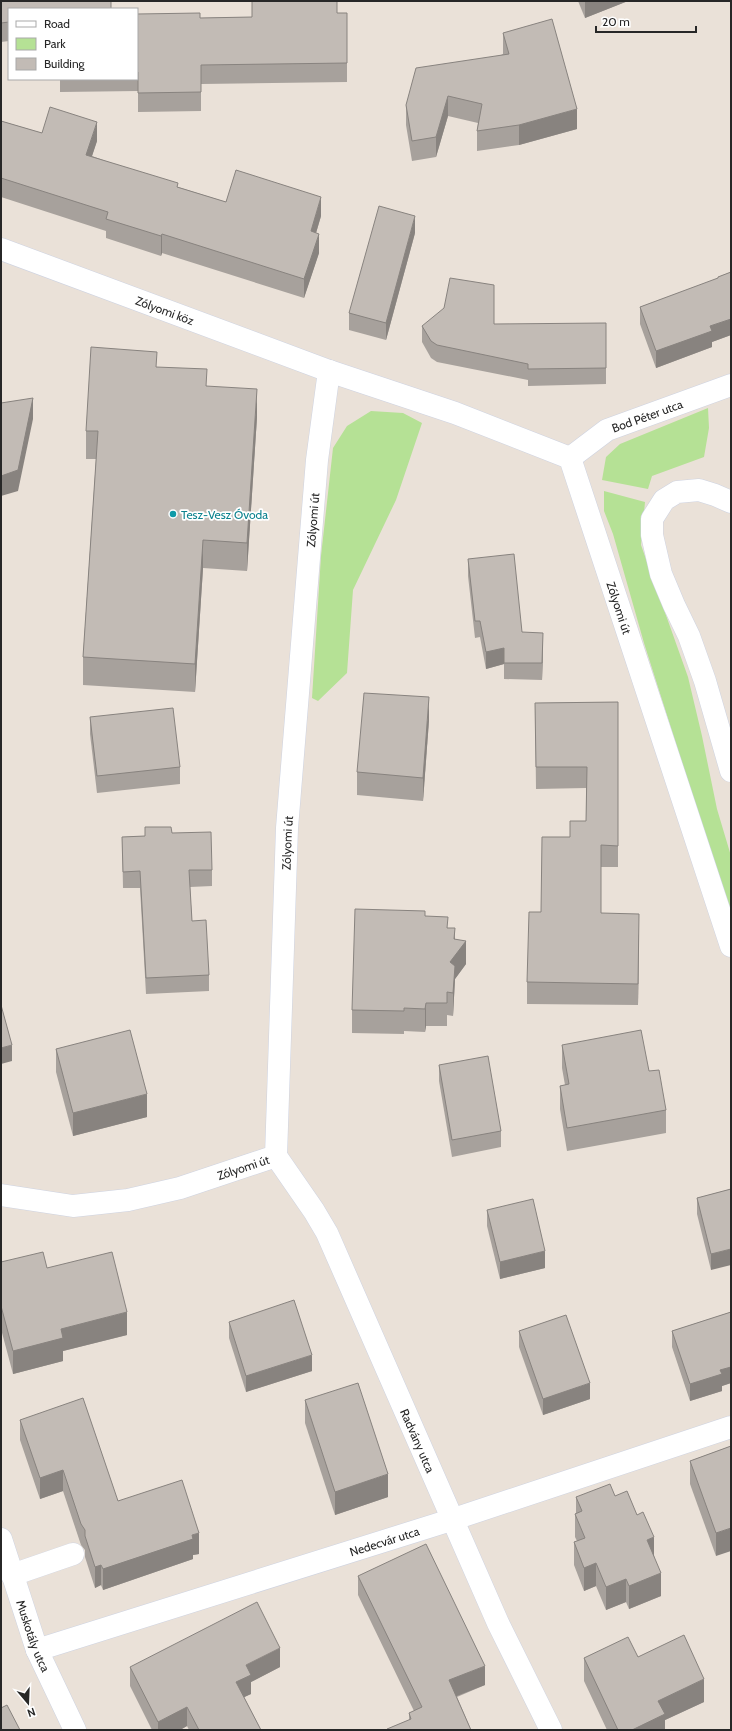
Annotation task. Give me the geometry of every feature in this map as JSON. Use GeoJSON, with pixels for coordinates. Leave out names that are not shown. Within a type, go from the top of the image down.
{"type":"FeatureCollection","features":[{"type":"Feature","properties":{"kind":"street","name":"Zólyomi köz"},"geometry":{"type":"LineString","coordinates":[[1,249],[329,371]]}},
{"type":"Feature","properties":{"kind":"street"},"geometry":{"type":"LineString","coordinates":[[329,371],[455,413],[570,458]]}},
{"type":"Feature","properties":{"kind":"street","name":"Zólyomi út"},"geometry":{"type":"LineString","coordinates":[[1,1195],[73,1206],[128,1200],[180,1188],[276,1156],[288,828],[316,460],[329,371]]}},
{"type":"Feature","properties":{"kind":"street","name":"Bod Péter utca"},"geometry":{"type":"LineString","coordinates":[[570,458],[607,430],[731,385]]}},
{"type":"Feature","properties":{"kind":"street","name":"Zólyomi út"},"geometry":{"type":"LineString","coordinates":[[570,458],[731,946]]}},
{"type":"Feature","properties":{"kind":"street"},"geometry":{"type":"LineString","coordinates":[[731,502],[699,490],[676,492],[664,500],[652,519],[652,535],[661,574],[689,636],[705,681],[731,771]]}},
{"type":"Feature","properties":{"kind":"street","name":"Radvány utca"},"geometry":{"type":"LineString","coordinates":[[276,1156],[314,1211],[327,1233],[454,1519],[498,1623],[551,1730]]}},
{"type":"Feature","properties":{"kind":"street","name":"Nedecvár utca"},"geometry":{"type":"LineString","coordinates":[[37,1650],[454,1519],[731,1427]]}},
{"type":"Feature","properties":{"kind":"street","name":"Muskotály utca"},"geometry":{"type":"LineString","coordinates":[[1,1539],[37,1650],[75,1730]]}},
{"type":"Feature","properties":{"kind":"street"},"geometry":{"type":"LineString","coordinates":[[12,1575],[73,1554]]}},
{"type":"Feature","properties":{"kind":"green space"},"geometry":{"type":"Polygon","coordinates":[[[708,408],[709,428],[704,457],[652,476],[648,489],[602,480],[606,457],[620,444],[708,408]]]}},
{"type":"Feature","properties":{"kind":"green space"},"geometry":{"type":"Polygon","coordinates":[[[371,411],[403,413],[422,423],[396,500],[353,590],[347,673],[318,701],[312,698],[321,556],[333,448],[347,426],[371,411]]]}},
{"type":"Feature","properties":{"kind":"green space"},"geometry":{"type":"Polygon","coordinates":[[[604,491],[645,502],[641,545],[688,677],[717,809],[731,856],[731,917],[644,643],[613,534],[604,511],[604,491]]]}},
{"type":"Feature","properties":{"kind":"building"},"geometry":{"type":"Polygon","coordinates":[[[1,1],[111,1],[111,8],[8,8],[8,22],[1,23],[1,1]]]}},
{"type":"Feature","properties":{"kind":"building"},"geometry":{"type":"Polygon","coordinates":[[[252,1],[337,1],[337,13],[347,13],[347,63],[201,65],[201,92],[138,93],[138,14],[200,13],[200,18],[252,17],[252,1]]]}},
{"type":"Feature","properties":{"kind":"building"},"geometry":{"type":"Polygon","coordinates":[[[552,19],[577,109],[519,125],[477,131],[482,104],[448,96],[436,137],[412,141],[406,105],[416,68],[509,54],[503,33],[552,19]]]}},
{"type":"Feature","properties":{"kind":"building"},"geometry":{"type":"Polygon","coordinates":[[[50,107],[97,122],[86,155],[178,183],[177,187],[226,202],[236,170],[321,197],[311,231],[319,234],[304,279],[162,234],[161,236],[106,219],[108,212],[1,178],[1,121],[42,133],[50,107]]]}},
{"type":"Feature","properties":{"kind":"building"},"geometry":{"type":"Polygon","coordinates":[[[379,206],[415,216],[386,323],[349,313],[379,206]]]}},
{"type":"Feature","properties":{"kind":"building"},"geometry":{"type":"Polygon","coordinates":[[[731,272],[731,319],[710,326],[712,331],[656,351],[640,307],[731,272]]]}},
{"type":"Feature","properties":{"kind":"building"},"geometry":{"type":"Polygon","coordinates":[[[450,278],[494,285],[494,324],[606,323],[606,368],[528,369],[528,364],[437,345],[431,341],[422,326],[444,308],[450,278]]]}},
{"type":"Feature","properties":{"kind":"building","name":"Tesz-Vesz Óvoda"},"geometry":{"type":"Polygon","coordinates":[[[91,347],[157,352],[156,367],[207,369],[206,386],[257,389],[247,543],[203,540],[195,664],[83,657],[98,431],[86,431],[91,347]]]}},
{"type":"Feature","properties":{"kind":"building"},"geometry":{"type":"Polygon","coordinates":[[[33,398],[18,470],[1,476],[1,403],[33,398]]]}},
{"type":"Feature","properties":{"kind":"building"},"geometry":{"type":"Polygon","coordinates":[[[514,554],[522,632],[543,633],[542,663],[504,663],[504,648],[486,652],[480,621],[475,621],[468,559],[514,554]]]}},
{"type":"Feature","properties":{"kind":"building"},"geometry":{"type":"Polygon","coordinates":[[[364,693],[429,697],[423,778],[357,772],[364,693]]]}},
{"type":"Feature","properties":{"kind":"building"},"geometry":{"type":"Polygon","coordinates":[[[618,702],[618,846],[601,845],[601,913],[639,914],[638,984],[527,982],[529,912],[541,912],[542,837],[570,837],[570,821],[586,821],[587,767],[536,767],[535,703],[618,702]]]}},
{"type":"Feature","properties":{"kind":"building"},"geometry":{"type":"Polygon","coordinates":[[[173,708],[180,767],[97,776],[90,717],[173,708]]]}},
{"type":"Feature","properties":{"kind":"building"},"geometry":{"type":"Polygon","coordinates":[[[145,827],[171,827],[172,833],[211,832],[212,870],[189,870],[192,921],[206,920],[209,975],[146,978],[140,871],[123,872],[122,837],[145,836],[145,827]]]}},
{"type":"Feature","properties":{"kind":"building"},"geometry":{"type":"Polygon","coordinates":[[[355,909],[425,911],[425,916],[448,917],[447,928],[455,928],[454,939],[466,941],[450,962],[455,966],[453,993],[447,992],[447,1003],[426,1003],[425,1009],[404,1008],[404,1011],[352,1010],[355,909]]]}},
{"type":"Feature","properties":{"kind":"building"},"geometry":{"type":"Polygon","coordinates":[[[1,1005],[12,1045],[1,1048],[1,1005]]]}},
{"type":"Feature","properties":{"kind":"building"},"geometry":{"type":"Polygon","coordinates":[[[130,1030],[147,1094],[73,1113],[56,1049],[130,1030]]]}},
{"type":"Feature","properties":{"kind":"building"},"geometry":{"type":"Polygon","coordinates":[[[641,1030],[649,1071],[659,1070],[666,1110],[567,1128],[560,1086],[569,1084],[562,1045],[641,1030]]]}},
{"type":"Feature","properties":{"kind":"building"},"geometry":{"type":"Polygon","coordinates":[[[488,1056],[501,1131],[452,1140],[439,1065],[488,1056]]]}},
{"type":"Feature","properties":{"kind":"building"},"geometry":{"type":"Polygon","coordinates":[[[731,1189],[731,1249],[711,1254],[697,1198],[731,1189]]]}},
{"type":"Feature","properties":{"kind":"building"},"geometry":{"type":"Polygon","coordinates":[[[533,1199],[545,1251],[500,1262],[487,1210],[533,1199]]]}},
{"type":"Feature","properties":{"kind":"building"},"geometry":{"type":"Polygon","coordinates":[[[43,1252],[47,1268],[112,1252],[127,1312],[61,1329],[63,1338],[13,1351],[1,1306],[1,1262],[43,1252]]]}},
{"type":"Feature","properties":{"kind":"building"},"geometry":{"type":"Polygon","coordinates":[[[294,1300],[312,1355],[246,1376],[229,1322],[294,1300]]]}},
{"type":"Feature","properties":{"kind":"building"},"geometry":{"type":"Polygon","coordinates":[[[731,1312],[731,1367],[720,1370],[722,1374],[690,1384],[672,1331],[731,1312]]]}},
{"type":"Feature","properties":{"kind":"building"},"geometry":{"type":"Polygon","coordinates":[[[566,1315],[590,1383],[543,1399],[519,1331],[566,1315]]]}},
{"type":"Feature","properties":{"kind":"building"},"geometry":{"type":"Polygon","coordinates":[[[358,1383],[388,1474],[335,1492],[305,1400],[358,1383]]]}},
{"type":"Feature","properties":{"kind":"building"},"geometry":{"type":"Polygon","coordinates":[[[83,1398],[118,1501],[182,1480],[199,1533],[192,1535],[193,1539],[103,1569],[101,1565],[95,1567],[85,1536],[85,1530],[81,1524],[63,1470],[40,1478],[20,1420],[83,1398]]]}},
{"type":"Feature","properties":{"kind":"building"},"geometry":{"type":"Polygon","coordinates":[[[731,1446],[731,1528],[716,1533],[690,1461],[731,1446]]]}},
{"type":"Feature","properties":{"kind":"building"},"geometry":{"type":"Polygon","coordinates":[[[610,1484],[615,1496],[627,1491],[637,1515],[643,1512],[654,1537],[647,1540],[661,1573],[629,1586],[626,1579],[606,1587],[596,1563],[584,1568],[574,1542],[585,1538],[575,1514],[582,1511],[576,1497],[610,1484]]]}},
{"type":"Feature","properties":{"kind":"building"},"geometry":{"type":"Polygon","coordinates":[[[426,1544],[485,1666],[449,1680],[471,1730],[387,1729],[411,1719],[409,1713],[422,1707],[358,1576],[426,1544]]]}},
{"type":"Feature","properties":{"kind":"building"},"geometry":{"type":"Polygon","coordinates":[[[257,1602],[280,1648],[246,1665],[251,1675],[236,1682],[261,1730],[199,1730],[187,1707],[158,1722],[130,1667],[257,1602]]]}},
{"type":"Feature","properties":{"kind":"building"},"geometry":{"type":"Polygon","coordinates":[[[684,1635],[704,1679],[658,1701],[665,1714],[632,1730],[618,1730],[584,1658],[628,1637],[638,1657],[684,1635]]]}},
{"type":"Feature","properties":{"kind":"building"},"geometry":{"type":"Polygon","coordinates":[[[7,1705],[20,1730],[1,1730],[1,1708],[7,1705]]]}},
{"type":"Feature","properties":{"kind":"place","name":"Tesz-Vesz Óvoda"},"geometry":{"type":"Point","coordinates":[173,514]}}]}
